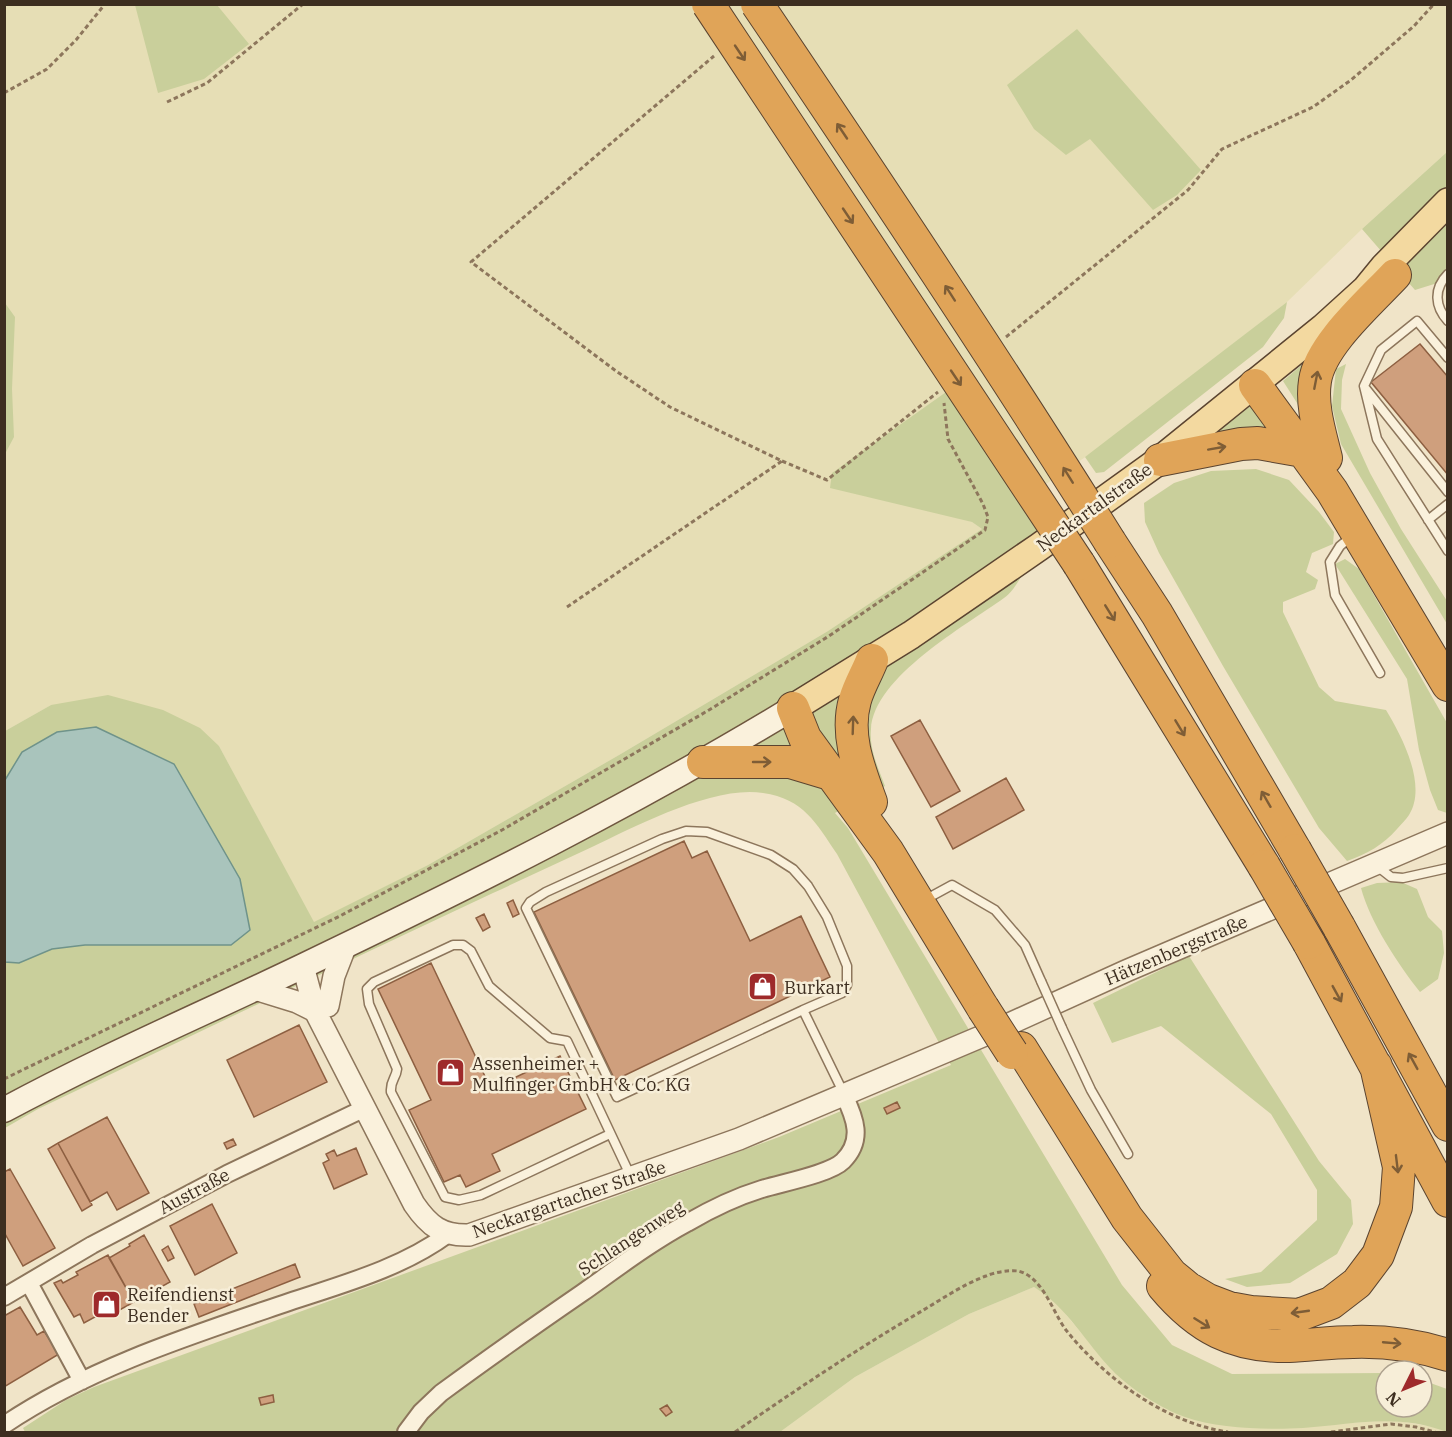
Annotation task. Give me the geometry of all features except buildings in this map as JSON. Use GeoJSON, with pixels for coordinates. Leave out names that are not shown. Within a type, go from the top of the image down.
{"type":"FeatureCollection","features":[{"type":"Feature","properties":{"kind":"highway"},"geometry":{"type":"LineString","coordinates":[[708,4],[1079,564],[1309,943],[1448,1201]]}},
{"type":"Feature","properties":{"kind":"highway"},"geometry":{"type":"LineString","coordinates":[[757,4],[907,227],[1157,614],[1438,1100],[1448,1125]]}},
{"type":"Feature","properties":{"kind":"highway"},"geometry":{"type":"LineString","coordinates":[[1395,275],[1324,355],[1314,389],[1314,454],[1332,491],[1448,685]]}},
{"type":"Feature","properties":{"kind":"highway"},"geometry":{"type":"LineString","coordinates":[[1263,379],[1314,454],[1448,664]]}},
{"type":"Feature","properties":{"kind":"highway"},"geometry":{"type":"LineString","coordinates":[[1160,460],[1241,444],[1258,443],[1314,454]]}},
{"type":"Feature","properties":{"kind":"highway"},"geometry":{"type":"LineString","coordinates":[[871,802],[856,761],[852,732],[856,699],[872,660]]}},
{"type":"Feature","properties":{"kind":"highway"},"geometry":{"type":"LineString","coordinates":[[799,705],[805,738],[888,852],[1127,1218],[1171,1274],[1188,1288],[1208,1300],[1229,1308],[1299,1315],[1331,1303],[1358,1283],[1378,1255],[1396,1207],[1399,1167],[1377,1066]]}},
{"type":"Feature","properties":{"kind":"highway"},"geometry":{"type":"LineString","coordinates":[[799,705],[871,802],[930,897],[987,1005]]}},
{"type":"Feature","properties":{"kind":"highway"},"geometry":{"type":"LineString","coordinates":[[703,762],[790,762],[830,774]]}},
{"type":"Feature","properties":{"kind":"highway"},"geometry":{"type":"LineString","coordinates":[[1017,1051],[1139,1254],[1176,1302],[1196,1320],[1236,1340],[1254,1344],[1290,1346],[1380,1342],[1405,1344],[1448,1355]]}},
{"type":"Feature","properties":{"kind":"main road","name":"Neckartalstraße"},"geometry":{"type":"LineString","coordinates":[[799,705],[872,660],[1048,541],[1160,460],[1263,379],[1366,289],[1384,267],[1448,202]]}},
{"type":"Feature","properties":{"kind":"main road","name":"Neckartalstraße"},"geometry":{"type":"LineString","coordinates":[[1366,289],[1395,275],[1448,230]]}},
{"type":"Feature","properties":{"kind":"main road"},"geometry":{"type":"LineString","coordinates":[[4,1110],[141,1041],[308,964],[536,852],[703,762],[799,705]]}},
{"type":"Feature","properties":{"kind":"street","name":"Hätzenbergstraße"},"geometry":{"type":"LineString","coordinates":[[905,1069],[1448,833]]}},
{"type":"Feature","properties":{"kind":"street"},"geometry":{"type":"LineString","coordinates":[[322,1008],[346,945]]}},
{"type":"Feature","properties":{"kind":"street"},"geometry":{"type":"LineString","coordinates":[[308,964],[339,1056],[363,1108],[422,1217],[433,1227],[448,1234]]}},
{"type":"Feature","properties":{"kind":"street"},"geometry":{"type":"LineString","coordinates":[[255,989],[322,1008]]}},
{"type":"Feature","properties":{"kind":"street","name":"Neckargartacher Straße"},"geometry":{"type":"LineString","coordinates":[[4,1425],[33,1406],[82,1381],[179,1340],[372,1274],[427,1249],[448,1234],[469,1235],[486,1230],[739,1139],[905,1069]]}},
{"type":"Feature","properties":{"kind":"street","name":"Schlangenweg"},"geometry":{"type":"LineString","coordinates":[[406,1432],[421,1412],[441,1393],[666,1235],[720,1206],[760,1189],[826,1170],[841,1163],[854,1144],[857,1132],[856,1121],[844,1095]]}},
{"type":"Feature","properties":{"kind":"street","name":"Austraße"},"geometry":{"type":"LineString","coordinates":[[4,1297],[92,1245],[227,1174],[363,1108]]}},
{"type":"Feature","properties":{"kind":"street"},"geometry":{"type":"LineString","coordinates":[[29,1282],[82,1381]]}},
{"type":"Feature","properties":{"kind":"lane"},"geometry":{"type":"LineString","coordinates":[[1448,274],[1440,281],[1437,296],[1439,312],[1448,321]]}},
{"type":"Feature","properties":{"kind":"lane"},"geometry":{"type":"LineString","coordinates":[[1448,358],[1417,321],[1381,350],[1364,386],[1377,439],[1448,551]]}},
{"type":"Feature","properties":{"kind":"lane"},"geometry":{"type":"LineString","coordinates":[[1364,386],[1448,492]]}},
{"type":"Feature","properties":{"kind":"lane"},"geometry":{"type":"LineString","coordinates":[[1428,520],[1448,504]]}},
{"type":"Feature","properties":{"kind":"lane"},"geometry":{"type":"LineString","coordinates":[[1357,532],[1341,546],[1330,562],[1332,586],[1380,673]]}},
{"type":"Feature","properties":{"kind":"lane"},"geometry":{"type":"LineString","coordinates":[[686,831],[707,832],[738,842],[771,855],[793,869],[808,886],[827,917],[847,966],[848,985],[842,993],[803,1010],[617,1097],[526,908],[530,902],[546,892],[662,839],[686,831]]}},
{"type":"Feature","properties":{"kind":"lane"},"geometry":{"type":"LineString","coordinates":[[1375,864],[1391,878],[1403,878],[1448,868]]}},
{"type":"Feature","properties":{"kind":"lane"},"geometry":{"type":"LineString","coordinates":[[930,897],[952,885],[994,910],[1025,945],[1091,1090],[1128,1154]]}},
{"type":"Feature","properties":{"kind":"lane"},"geometry":{"type":"LineString","coordinates":[[610,1134],[481,1195],[459,1200],[445,1197],[391,1092],[391,1083],[397,1069],[369,1004],[367,989],[374,982],[453,945],[462,945],[471,951],[489,986],[550,1038],[567,1041],[631,1178]]}},
{"type":"Feature","properties":{"kind":"lane"},"geometry":{"type":"LineString","coordinates":[[803,1010],[844,1095]]}},
{"type":"Feature","properties":{"kind":"path"},"geometry":{"type":"LineString","coordinates":[[4,93],[47,69],[76,40],[105,4]]}},
{"type":"Feature","properties":{"kind":"path"},"geometry":{"type":"LineString","coordinates":[[167,102],[207,83],[303,4]]}},
{"type":"Feature","properties":{"kind":"path"},"geometry":{"type":"LineString","coordinates":[[1004,339],[1188,190],[1222,149],[1313,107],[1351,80],[1413,26],[1434,4]]}},
{"type":"Feature","properties":{"kind":"path"},"geometry":{"type":"LineString","coordinates":[[4,1079],[340,916],[502,830],[698,716],[829,636],[985,530],[988,517],[983,504],[948,439],[942,390],[827,480],[670,407],[616,371],[471,262],[715,55]]}},
{"type":"Feature","properties":{"kind":"path"},"geometry":{"type":"LineString","coordinates":[[567,607],[782,461]]}},
{"type":"Feature","properties":{"kind":"path"},"geometry":{"type":"LineString","coordinates":[[735,1432],[869,1342],[948,1296],[987,1275],[1017,1271],[1030,1276],[1040,1287],[1065,1329],[1101,1368],[1154,1406],[1179,1419],[1205,1429],[1228,1432]]}},
{"type":"Feature","properties":{"kind":"path"},"geometry":{"type":"LineString","coordinates":[[1331,1432],[1391,1424],[1435,1432]]}},
{"type":"Feature","properties":{"kind":"shaded area"},"geometry":{"type":"Polygon","coordinates":[[[5,5],[1447,5],[1447,152],[1362,229],[1287,302],[1100,447],[1021,501],[946,392],[833,473],[972,522],[982,529],[828,631],[619,755],[428,865],[314,923],[219,746],[51,705],[5,731],[5,5]]]}},
{"type":"Feature","properties":{"kind":"shaded area"},"geometry":{"type":"Polygon","coordinates":[[[1034,1287],[1051,1297],[1114,1372],[1351,1423],[1394,1420],[1438,1428],[1446,1432],[780,1432],[855,1377],[969,1314],[1034,1287]]]}},
{"type":"Feature","properties":{"kind":"green space"},"geometry":{"type":"Polygon","coordinates":[[[135,5],[217,5],[249,44],[204,79],[158,93],[135,5]]]}},
{"type":"Feature","properties":{"kind":"green space"},"geometry":{"type":"Polygon","coordinates":[[[1077,29],[1201,170],[1177,195],[1153,210],[1090,139],[1066,155],[1034,129],[1007,85],[1077,29]]]}},
{"type":"Feature","properties":{"kind":"green space"},"geometry":{"type":"Polygon","coordinates":[[[1447,152],[1447,280],[1415,290],[1362,229],[1447,152]]]}},
{"type":"Feature","properties":{"kind":"green space"},"geometry":{"type":"Polygon","coordinates":[[[1287,302],[1284,318],[1263,347],[1104,472],[1096,473],[1085,457],[1287,302]]]}},
{"type":"Feature","properties":{"kind":"green space"},"geometry":{"type":"Polygon","coordinates":[[[5,303],[15,317],[12,389],[14,437],[5,454],[5,303]]]}},
{"type":"Feature","properties":{"kind":"green space"},"geometry":{"type":"Polygon","coordinates":[[[1305,362],[1306,417],[1283,381],[1305,362]]]}},
{"type":"Feature","properties":{"kind":"green space"},"geometry":{"type":"Polygon","coordinates":[[[1346,364],[1342,380],[1341,409],[1370,473],[1401,529],[1447,601],[1447,624],[1341,444],[1332,406],[1336,369],[1346,364]]]}},
{"type":"Feature","properties":{"kind":"green space"},"geometry":{"type":"Polygon","coordinates":[[[946,392],[1054,552],[1027,570],[1007,595],[924,654],[888,691],[876,710],[871,729],[871,744],[885,786],[835,813],[848,828],[1122,1285],[1172,1345],[1232,1374],[1374,1373],[1374,1419],[1434,1419],[1434,1384],[1447,1389],[1447,1432],[1429,1426],[1393,1421],[1259,1429],[1213,1424],[1185,1417],[1156,1403],[1119,1377],[1066,1315],[1046,1295],[1034,1287],[969,1314],[855,1377],[780,1432],[25,1432],[23,1428],[66,1400],[94,1387],[779,1137],[951,1065],[837,854],[815,823],[808,814],[789,801],[763,793],[743,792],[699,801],[630,829],[38,1109],[5,1128],[5,962],[20,962],[46,950],[62,946],[127,944],[174,764],[96,727],[22,752],[5,780],[5,731],[51,705],[108,695],[163,710],[200,728],[219,746],[314,922],[428,865],[619,755],[828,631],[982,529],[972,522],[830,488],[832,473],[946,392]]]}},
{"type":"Feature","properties":{"kind":"green space"},"geometry":{"type":"Polygon","coordinates":[[[1254,403],[1278,433],[1213,434],[1254,403]]]}},
{"type":"Feature","properties":{"kind":"green space"},"geometry":{"type":"Polygon","coordinates":[[[1256,469],[1289,480],[1334,532],[1333,544],[1312,553],[1306,572],[1318,580],[1315,589],[1283,602],[1283,612],[1319,687],[1335,701],[1386,710],[1405,746],[1414,775],[1416,789],[1414,803],[1406,819],[1392,835],[1380,844],[1347,861],[1319,828],[1223,666],[1159,553],[1145,522],[1144,503],[1174,483],[1211,471],[1256,469]]]}},
{"type":"Feature","properties":{"kind":"green space"},"geometry":{"type":"Polygon","coordinates":[[[1345,559],[1359,569],[1447,723],[1447,813],[1438,810],[1430,790],[1419,750],[1407,679],[1335,564],[1345,559]]]}},
{"type":"Feature","properties":{"kind":"green space"},"geometry":{"type":"Polygon","coordinates":[[[1401,882],[1417,889],[1428,917],[1442,931],[1444,953],[1438,979],[1420,992],[1386,942],[1371,915],[1361,888],[1377,883],[1401,882]]]}},
{"type":"Feature","properties":{"kind":"green space"},"geometry":{"type":"Polygon","coordinates":[[[1189,956],[1319,1161],[1351,1200],[1353,1224],[1337,1254],[1290,1283],[1247,1287],[1225,1279],[1261,1272],[1317,1220],[1317,1190],[1271,1114],[1161,1026],[1112,1043],[1093,1003],[1189,956]]]}},
{"type":"Feature","properties":{"kind":"water"},"geometry":{"type":"Polygon","coordinates":[[[96,727],[174,764],[240,879],[250,930],[231,945],[85,945],[52,949],[19,963],[5,962],[5,780],[22,752],[57,732],[96,727]]]}},
{"type":"Feature","properties":{"kind":"place","name":"Burkart"},"geometry":{"type":"Point","coordinates":[763,987]}},
{"type":"Feature","properties":{"kind":"place","name":"Assenheimer + Mulfinger GmbH & Co. KG"},"geometry":{"type":"Point","coordinates":[451,1073]}},
{"type":"Feature","properties":{"kind":"place","name":"Reifendienst Bender"},"geometry":{"type":"Point","coordinates":[106,1304]}}]}
